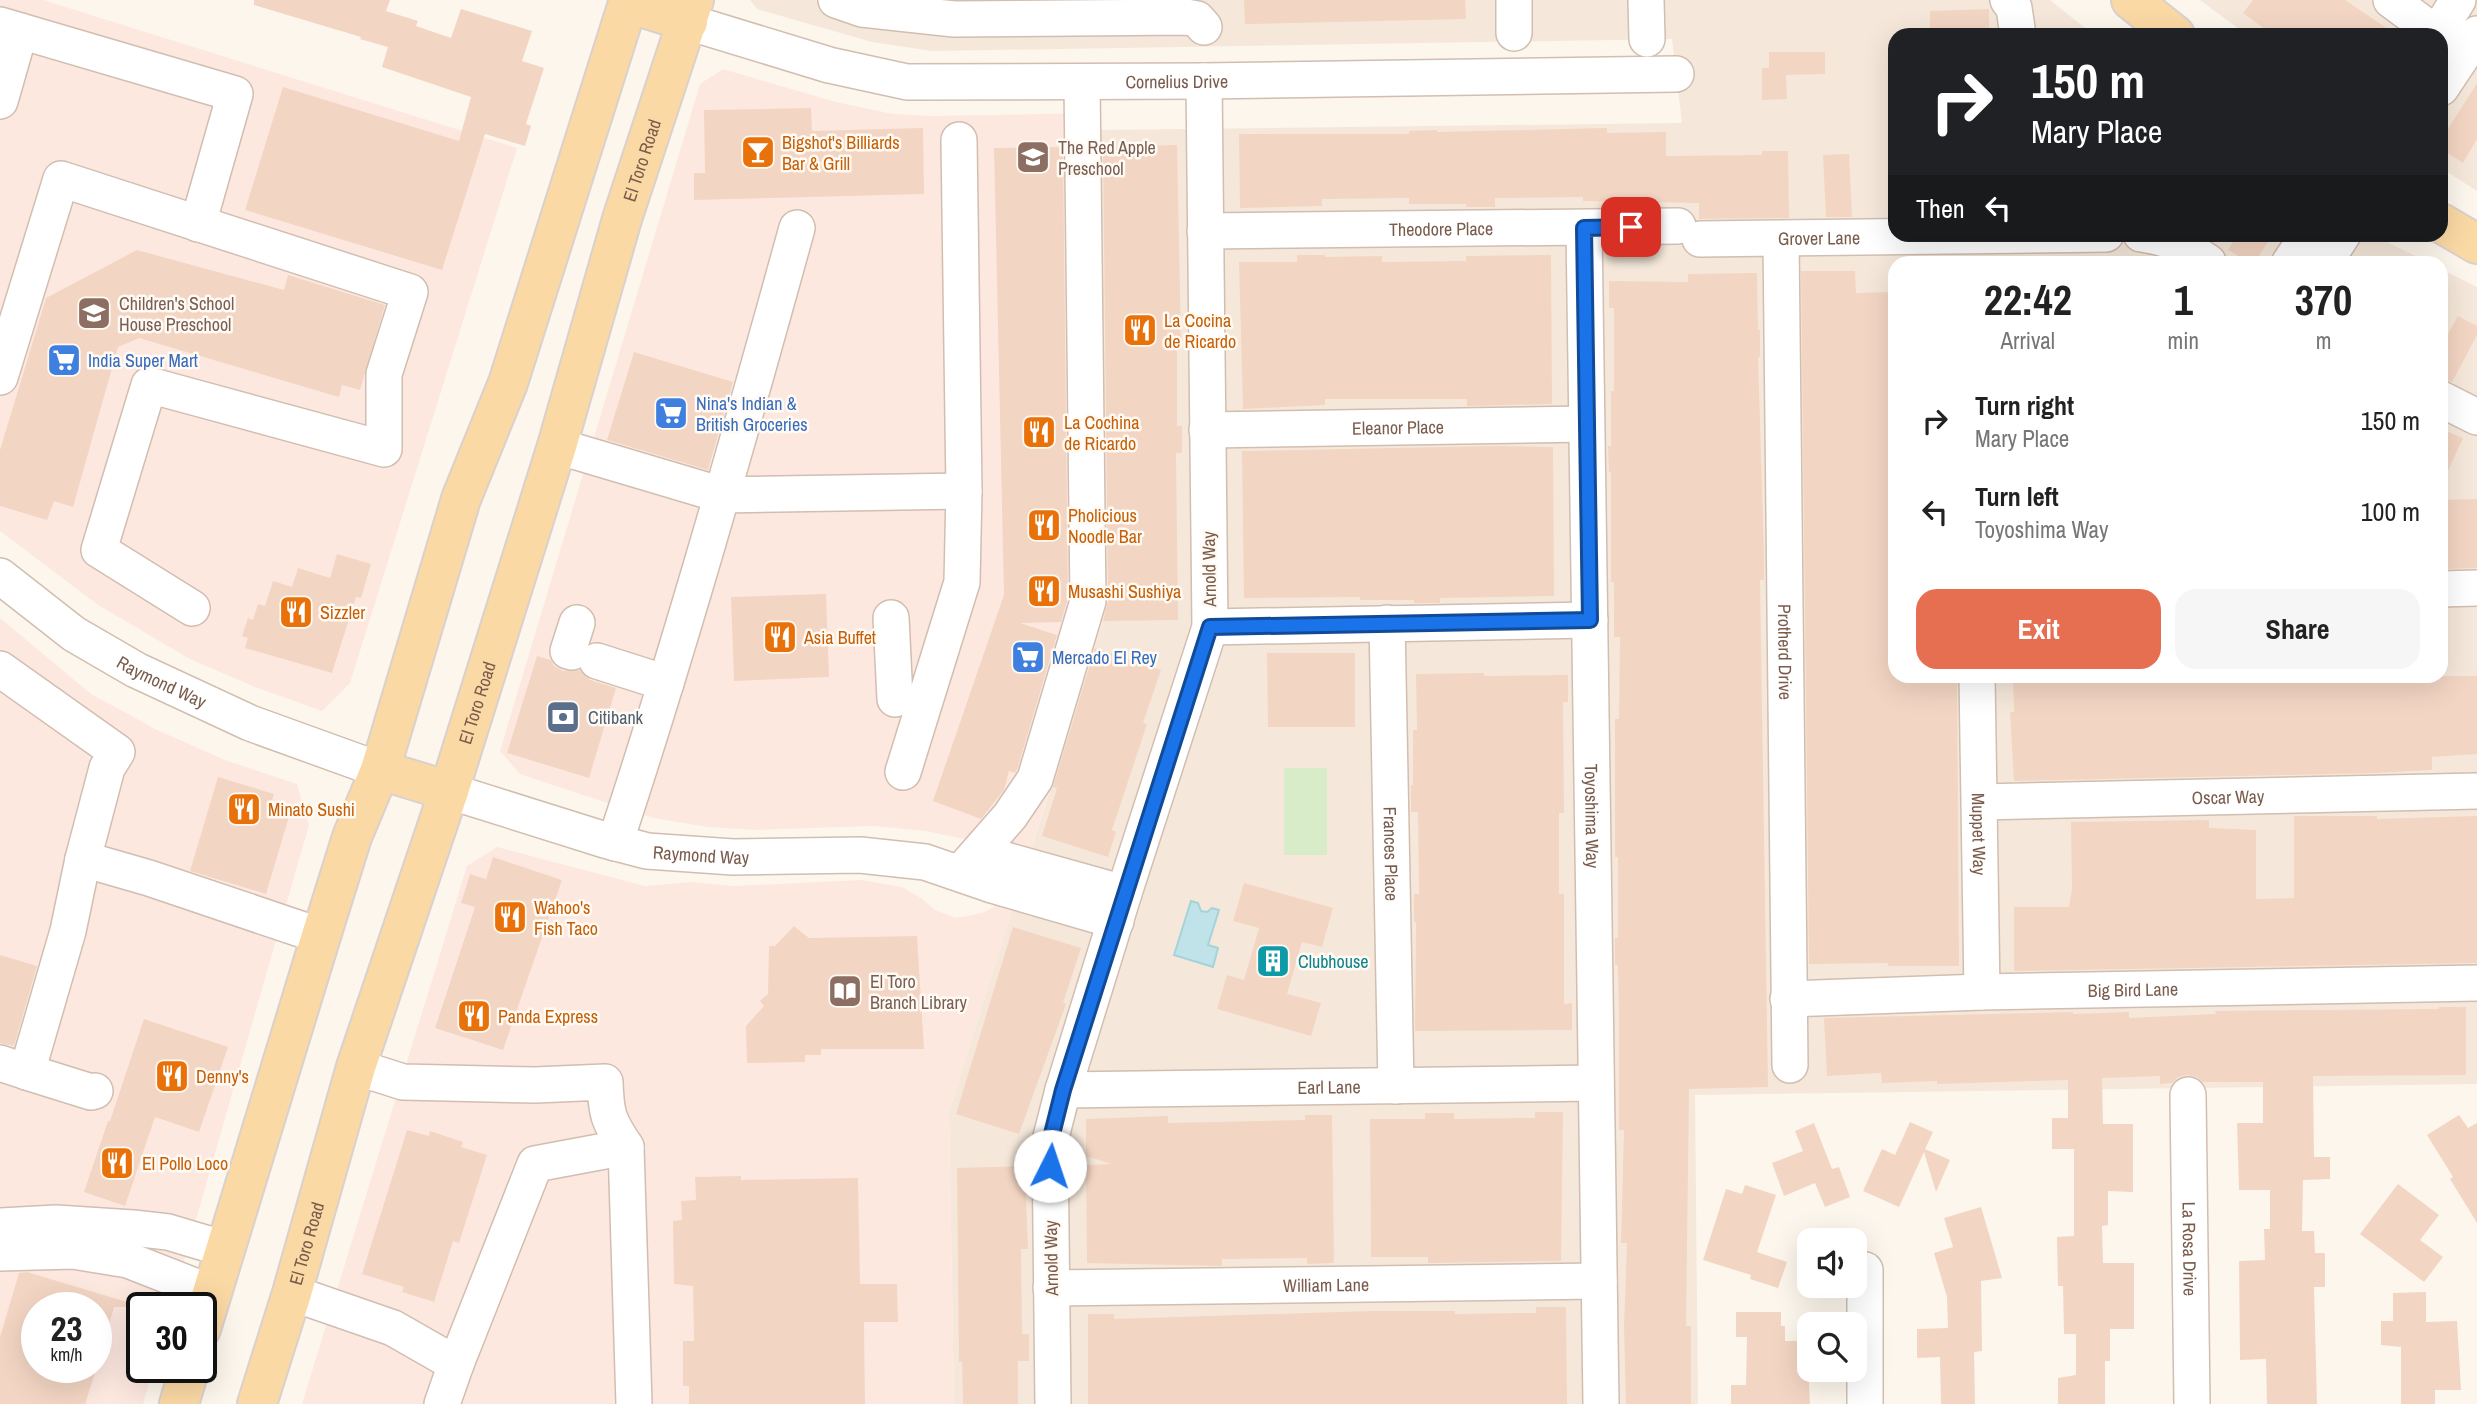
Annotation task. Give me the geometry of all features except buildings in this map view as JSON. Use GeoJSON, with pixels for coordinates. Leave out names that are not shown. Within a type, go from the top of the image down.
{"type":"FeatureCollection","features":[{"type":"Feature","properties":{"kind":"main road"},"geometry":{"type":"LineString","coordinates":[[2131,0],[2166,28]]}},
{"type":"Feature","properties":{"kind":"main road"},"geometry":{"type":"LineString","coordinates":[[213,1292],[352,837],[380,770],[461,499],[508,383],[624,1],[691,11]]}},
{"type":"Feature","properties":{"kind":"main road","name":"El Toro Road"},"geometry":{"type":"LineString","coordinates":[[257,1404],[292,1293],[356,1067],[449,791],[557,446],[622,219],[691,11]]}},
{"type":"Feature","properties":{"kind":"main road"},"geometry":{"type":"LineString","coordinates":[[2448,227],[2477,244]]}},
{"type":"Feature","properties":{"kind":"main road"},"geometry":{"type":"LineString","coordinates":[[380,770],[449,791]]}},
{"type":"Feature","properties":{"kind":"main road"},"geometry":{"type":"LineString","coordinates":[[179,1404],[185,1383]]}},
{"type":"Feature","properties":{"kind":"street"},"geometry":{"type":"LineString","coordinates":[[836,0],[854,8],[929,18],[1186,17],[1197,19],[1203,27]]}},
{"type":"Feature","properties":{"kind":"street"},"geometry":{"type":"LineString","coordinates":[[1646,0],[1647,39]]}},
{"type":"Feature","properties":{"kind":"street"},"geometry":{"type":"LineString","coordinates":[[2008,0],[2014,8],[2017,28]]}},
{"type":"Feature","properties":{"kind":"street"},"geometry":{"type":"LineString","coordinates":[[2391,0],[2433,28]]}},
{"type":"Feature","properties":{"kind":"street"},"geometry":{"type":"LineString","coordinates":[[2448,61],[2458,0]]}},
{"type":"Feature","properties":{"kind":"street","name":"Cornelius Drive"},"geometry":{"type":"LineString","coordinates":[[691,11],[829,65],[907,82],[1082,83],[1676,74]]}},
{"type":"Feature","properties":{"kind":"street"},"geometry":{"type":"LineString","coordinates":[[0,101],[10,28],[235,94],[198,223]]}},
{"type":"Feature","properties":{"kind":"street","name":"Arnold Way"},"geometry":{"type":"LineString","coordinates":[[1053,1404],[1050,1142],[1063,1090],[1210,627],[1204,81]]}},
{"type":"Feature","properties":{"kind":"street"},"geometry":{"type":"LineString","coordinates":[[960,873],[1010,816],[1035,779],[1088,601],[1082,83]]}},
{"type":"Feature","properties":{"kind":"street"},"geometry":{"type":"LineString","coordinates":[[903,772],[962,582],[964,491],[959,140]]}},
{"type":"Feature","properties":{"kind":"street"},"geometry":{"type":"LineString","coordinates":[[0,377],[61,179],[410,292],[384,374],[384,449],[149,385],[99,550],[192,608]]}},
{"type":"Feature","properties":{"kind":"street"},"geometry":{"type":"LineString","coordinates":[[615,843],[722,495],[797,228]]}},
{"type":"Feature","properties":{"kind":"street","name":"Theodore Place"},"geometry":{"type":"LineString","coordinates":[[1205,231],[1584,228],[1689,233]]}},
{"type":"Feature","properties":{"kind":"street","name":"Toyoshima Way"},"geometry":{"type":"LineString","coordinates":[[1584,228],[1601,1404]]}},
{"type":"Feature","properties":{"kind":"street","name":"Grover Lane"},"geometry":{"type":"LineString","coordinates":[[1689,233],[1970,250],[2000,242]]}},
{"type":"Feature","properties":{"kind":"street","name":"Protherd Drive"},"geometry":{"type":"LineString","coordinates":[[1781,239],[1790,1065]]}},
{"type":"Feature","properties":{"kind":"street"},"geometry":{"type":"LineString","coordinates":[[2174,242],[2199,256]]}},
{"type":"Feature","properties":{"kind":"street"},"geometry":{"type":"LineString","coordinates":[[2448,402],[2477,417]]}},
{"type":"Feature","properties":{"kind":"street","name":"Eleanor Place"},"geometry":{"type":"LineString","coordinates":[[1208,430],[1586,424]]}},
{"type":"Feature","properties":{"kind":"street"},"geometry":{"type":"LineString","coordinates":[[557,446],[722,495],[964,491]]}},
{"type":"Feature","properties":{"kind":"street","name":"Raymond Way"},"geometry":{"type":"LineString","coordinates":[[0,576],[74,634],[136,670],[250,723],[380,770]]}},
{"type":"Feature","properties":{"kind":"street"},"geometry":{"type":"LineString","coordinates":[[2448,589],[2477,588]]}},
{"type":"Feature","properties":{"kind":"street"},"geometry":{"type":"LineString","coordinates":[[891,618],[895,699]]}},
{"type":"Feature","properties":{"kind":"street"},"geometry":{"type":"LineString","coordinates":[[1210,627],[1590,620]]}},
{"type":"Feature","properties":{"kind":"street","name":"Frances Place"},"geometry":{"type":"LineString","coordinates":[[1387,623],[1396,1086]]}},
{"type":"Feature","properties":{"kind":"street"},"geometry":{"type":"LineString","coordinates":[[582,645],[666,683]]}},
{"type":"Feature","properties":{"kind":"street"},"geometry":{"type":"LineString","coordinates":[[0,670],[117,752],[107,768],[83,859],[68,931],[13,1067],[95,1091]]}},
{"type":"Feature","properties":{"kind":"street","name":"Muppet Way"},"geometry":{"type":"LineString","coordinates":[[1977,683],[1982,992]]}},
{"type":"Feature","properties":{"kind":"street","name":"Raymond Way"},"geometry":{"type":"LineString","coordinates":[[449,791],[647,851],[733,857],[817,854],[893,857],[925,862],[960,873]]}},
{"type":"Feature","properties":{"kind":"street","name":"Oscar Way"},"geometry":{"type":"LineString","coordinates":[[1980,802],[2477,791]]}},
{"type":"Feature","properties":{"kind":"street"},"geometry":{"type":"LineString","coordinates":[[83,859],[149,877],[321,936]]}},
{"type":"Feature","properties":{"kind":"street"},"geometry":{"type":"LineString","coordinates":[[960,873],[1002,859],[1120,907]]}},
{"type":"Feature","properties":{"kind":"street","name":"Big Bird Lane"},"geometry":{"type":"LineString","coordinates":[[1788,999],[1982,992],[2477,983]]}},
{"type":"Feature","properties":{"kind":"street"},"geometry":{"type":"LineString","coordinates":[[356,1067],[402,1082],[535,1085],[605,1082],[606,1112],[626,1147],[634,1404]]}},
{"type":"Feature","properties":{"kind":"street","name":"Earl Lane"},"geometry":{"type":"LineString","coordinates":[[1063,1090],[1596,1083]]}},
{"type":"Feature","properties":{"kind":"street","name":"La Rosa Drive"},"geometry":{"type":"LineString","coordinates":[[2188,1095],[2192,1404]]}},
{"type":"Feature","properties":{"kind":"street"},"geometry":{"type":"LineString","coordinates":[[442,1404],[536,1164],[626,1147]]}},
{"type":"Feature","properties":{"kind":"street"},"geometry":{"type":"LineString","coordinates":[[0,1226],[56,1223],[133,1228],[168,1232],[225,1249]]}},
{"type":"Feature","properties":{"kind":"street"},"geometry":{"type":"LineString","coordinates":[[0,1253],[73,1251],[128,1260],[178,1292]]}},
{"type":"Feature","properties":{"kind":"street","name":"William Lane"},"geometry":{"type":"LineString","coordinates":[[1051,1288],[1599,1281]]}},
{"type":"Feature","properties":{"kind":"street"},"geometry":{"type":"LineString","coordinates":[[292,1293],[393,1328],[456,1364]]}},
{"type":"Feature","properties":{"kind":"street"},"geometry":{"type":"LineString","coordinates":[[1865,1298],[1866,1404]]}},
{"type":"Feature","properties":{"kind":"shaded area"},"geometry":{"type":"Polygon","coordinates":[[[0,0],[43,0],[517,148],[350,683],[322,711],[255,687],[190,659],[98,605],[0,531],[0,0]]]}},
{"type":"Feature","properties":{"kind":"shaded area"},"geometry":{"type":"Polygon","coordinates":[[[750,0],[2050,0],[2085,28],[1888,28],[1888,242],[2387,242],[2416,256],[1888,256],[1888,683],[2448,683],[2448,272],[2477,287],[2477,1084],[1695,1095],[1698,1404],[954,1404],[949,1112],[1108,605],[1096,130],[1682,123],[1672,39],[932,51],[872,42],[757,9],[750,0]]]}},
{"type":"Feature","properties":{"kind":"shaded area"},"geometry":{"type":"Polygon","coordinates":[[[2200,0],[2477,0],[2477,191],[2448,172],[2448,28],[2238,28],[2200,0]]]}},
{"type":"Feature","properties":{"kind":"shaded area"},"geometry":{"type":"Polygon","coordinates":[[[723,69],[836,102],[893,114],[930,116],[1095,113],[1108,605],[1030,853],[926,831],[873,826],[754,830],[708,827],[653,818],[520,774],[500,751],[700,84],[723,69]]]}},
{"type":"Feature","properties":{"kind":"shaded area"},"geometry":{"type":"Polygon","coordinates":[[[0,618],[91,694],[155,729],[225,760],[297,784],[309,825],[175,1292],[126,1292],[126,1383],[149,1383],[143,1404],[0,1404],[0,618]]]}},
{"type":"Feature","properties":{"kind":"shaded area"},"geometry":{"type":"Polygon","coordinates":[[[497,847],[645,886],[691,882],[733,886],[861,880],[902,887],[935,910],[956,918],[982,913],[999,904],[1014,905],[949,1112],[954,1404],[302,1404],[467,866],[497,847]]]}},
{"type":"Feature","properties":{"kind":"green space"},"geometry":{"type":"Polygon","coordinates":[[[1284,768],[1327,768],[1327,855],[1284,855],[1284,768]]]}},
{"type":"Feature","properties":{"kind":"water"},"geometry":{"type":"Polygon","coordinates":[[[1191,901],[1198,903],[1201,911],[1207,912],[1212,908],[1219,910],[1208,945],[1218,948],[1213,967],[1174,955],[1191,901]]]}},
{"type":"Feature","properties":{"kind":"place","name":"Bigshot's Billiards Bar & Grill"},"geometry":{"type":"Point","coordinates":[758,152]}},
{"type":"Feature","properties":{"kind":"place","name":"The Red Apple Preschool"},"geometry":{"type":"Point","coordinates":[1033,157]}},
{"type":"Feature","properties":{"kind":"place","name":"Children's School House Preschool"},"geometry":{"type":"Point","coordinates":[94,313]}},
{"type":"Feature","properties":{"kind":"place","name":"La Cocina de Ricardo"},"geometry":{"type":"Point","coordinates":[1140,330]}},
{"type":"Feature","properties":{"kind":"place","name":"India Super Mart"},"geometry":{"type":"Point","coordinates":[64,360]}},
{"type":"Feature","properties":{"kind":"place","name":"Nina's Indian & British Groceries"},"geometry":{"type":"Point","coordinates":[671,413]}},
{"type":"Feature","properties":{"kind":"place","name":"La Cochina de Ricardo"},"geometry":{"type":"Point","coordinates":[1039,432]}},
{"type":"Feature","properties":{"kind":"place","name":"Pholicious Noodle Bar"},"geometry":{"type":"Point","coordinates":[1044,525]}},
{"type":"Feature","properties":{"kind":"place","name":"Musashi Sushiya"},"geometry":{"type":"Point","coordinates":[1044,591]}},
{"type":"Feature","properties":{"kind":"place","name":"Sizzler"},"geometry":{"type":"Point","coordinates":[296,612]}},
{"type":"Feature","properties":{"kind":"place","name":"Asia Buffet"},"geometry":{"type":"Point","coordinates":[780,637]}},
{"type":"Feature","properties":{"kind":"place","name":"Mercado El Rey"},"geometry":{"type":"Point","coordinates":[1028,657]}},
{"type":"Feature","properties":{"kind":"place","name":"Citibank"},"geometry":{"type":"Point","coordinates":[563,717]}},
{"type":"Feature","properties":{"kind":"place","name":"Minato Sushi"},"geometry":{"type":"Point","coordinates":[244,809]}},
{"type":"Feature","properties":{"kind":"place","name":"Wahoo's Fish Taco"},"geometry":{"type":"Point","coordinates":[510,917]}},
{"type":"Feature","properties":{"kind":"place","name":"Clubhouse"},"geometry":{"type":"Point","coordinates":[1273,961]}},
{"type":"Feature","properties":{"kind":"place","name":"El Toro Branch Library"},"geometry":{"type":"Point","coordinates":[845,991]}},
{"type":"Feature","properties":{"kind":"place","name":"Panda Express"},"geometry":{"type":"Point","coordinates":[474,1016]}},
{"type":"Feature","properties":{"kind":"place","name":"Denny's"},"geometry":{"type":"Point","coordinates":[172,1076]}},
{"type":"Feature","properties":{"kind":"place","name":"El Pollo Loco"},"geometry":{"type":"Point","coordinates":[117,1163]}},
{"type":"Feature","properties":{"kind":"route"},"geometry":{"type":"LineString","coordinates":[[1050,1166],[1050,1142],[1063,1090],[1210,627],[1590,620],[1584,228],[1631,227]]}}]}
